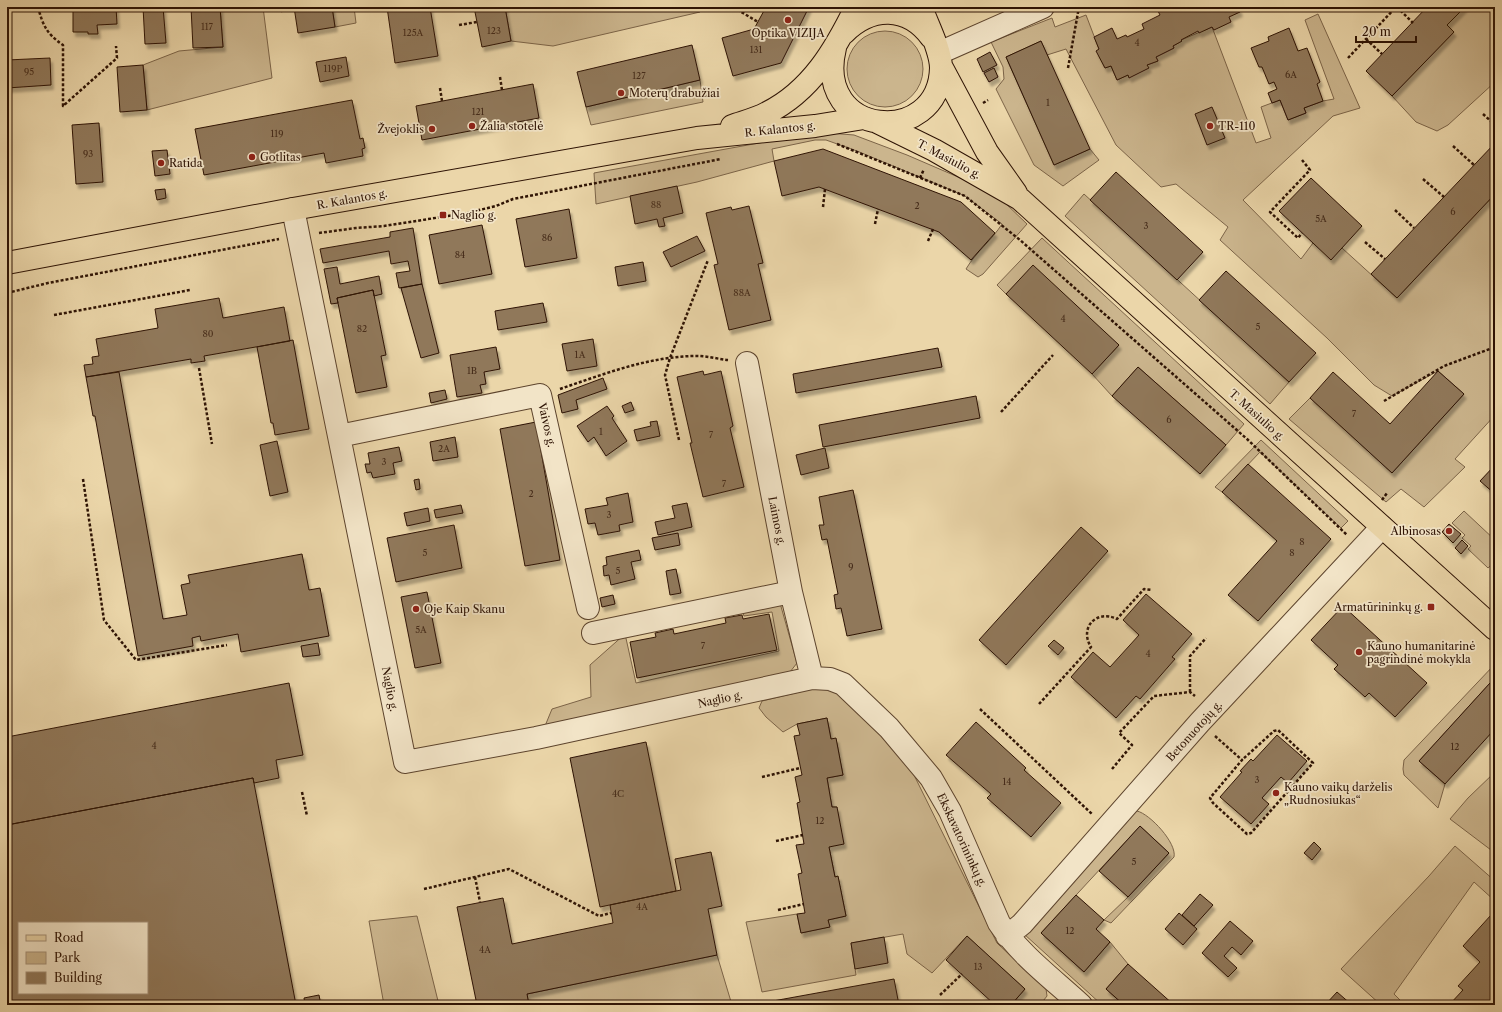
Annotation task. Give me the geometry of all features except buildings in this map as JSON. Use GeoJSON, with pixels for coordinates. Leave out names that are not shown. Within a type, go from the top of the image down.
{"type":"FeatureCollection","features":[{"type":"Feature","properties":{"kind":"main road","name":"R. Kalantos g."},"geometry":{"type":"LineString","coordinates":[[856,7],[839,41],[831,62],[832,75],[835,89],[842,101],[852,111],[870,120]]}},
{"type":"Feature","properties":{"kind":"main road","name":"R. Kalantos g."},"geometry":{"type":"LineString","coordinates":[[7,263],[294,209],[697,138],[870,120],[890,123],[904,120],[922,109],[927,104],[935,93],[940,80],[938,53],[921,7]]}},
{"type":"Feature","properties":{"kind":"main road","name":"R. Kalantos g."},"geometry":{"type":"LineString","coordinates":[[697,138],[766,114],[800,92],[818,71],[852,25],[864,18],[876,14],[890,13],[915,21],[925,30],[938,53]]}},
{"type":"Feature","properties":{"kind":"main road","name":"T. Masiulio g."},"geometry":{"type":"LineString","coordinates":[[938,53],[987,152],[1020,199]]}},
{"type":"Feature","properties":{"kind":"main road","name":"T. Masiulio g."},"geometry":{"type":"LineString","coordinates":[[870,120],[934,150],[1020,199],[1495,629]]}},
{"type":"Feature","properties":{"kind":"street"},"geometry":{"type":"LineString","coordinates":[[938,53],[1043,7]]}},
{"type":"Feature","properties":{"kind":"street","name":"Naglio g."},"geometry":{"type":"LineString","coordinates":[[294,209],[405,762],[536,738],[812,678]]}},
{"type":"Feature","properties":{"kind":"street","name":"Laimos g."},"geometry":{"type":"LineString","coordinates":[[747,363],[791,592],[812,678]]}},
{"type":"Feature","properties":{"kind":"street","name":"Vaivos g."},"geometry":{"type":"LineString","coordinates":[[339,436],[540,395],[588,608]]}},
{"type":"Feature","properties":{"kind":"street","name":"Betonuotojų g."},"geometry":{"type":"LineString","coordinates":[[1007,936],[1022,924],[1200,722],[1382,527]]}},
{"type":"Feature","properties":{"kind":"street"},"geometry":{"type":"LineString","coordinates":[[593,633],[791,592]]}},
{"type":"Feature","properties":{"kind":"street","name":"Ekskavatorininkų g."},"geometry":{"type":"LineString","coordinates":[[812,678],[830,679],[843,684],[889,728],[931,778],[950,811],[999,923],[1007,936],[1020,950],[1081,1005]]}},
{"type":"Feature","properties":{"kind":"path"},"geometry":{"type":"LineString","coordinates":[[38,7],[43,26],[53,38],[63,45],[63,106],[117,58],[116,46]]}},
{"type":"Feature","properties":{"kind":"path"},"geometry":{"type":"LineString","coordinates":[[733,7],[758,22]]}},
{"type":"Feature","properties":{"kind":"path"},"geometry":{"type":"LineString","coordinates":[[1068,68],[1079,7]]}},
{"type":"Feature","properties":{"kind":"path"},"geometry":{"type":"LineString","coordinates":[[1348,58],[1396,7],[1413,22]]}},
{"type":"Feature","properties":{"kind":"path"},"geometry":{"type":"LineString","coordinates":[[281,11],[294,9]]}},
{"type":"Feature","properties":{"kind":"path"},"geometry":{"type":"LineString","coordinates":[[459,25],[477,22]]}},
{"type":"Feature","properties":{"kind":"path"},"geometry":{"type":"LineString","coordinates":[[1366,39],[1382,54]]}},
{"type":"Feature","properties":{"kind":"path"},"geometry":{"type":"LineString","coordinates":[[500,76],[502,90]]}},
{"type":"Feature","properties":{"kind":"path"},"geometry":{"type":"LineString","coordinates":[[440,88],[442,101]]}},
{"type":"Feature","properties":{"kind":"path"},"geometry":{"type":"LineString","coordinates":[[1483,114],[1495,125]]}},
{"type":"Feature","properties":{"kind":"path"},"geometry":{"type":"LineString","coordinates":[[832,143],[966,196],[1020,240],[1247,440],[1362,549]]}},
{"type":"Feature","properties":{"kind":"path"},"geometry":{"type":"LineString","coordinates":[[1453,146],[1474,165]]}},
{"type":"Feature","properties":{"kind":"path"},"geometry":{"type":"LineString","coordinates":[[7,293],[48,283],[299,235],[384,226],[467,213],[521,198],[728,157]]}},
{"type":"Feature","properties":{"kind":"path"},"geometry":{"type":"LineString","coordinates":[[1302,160],[1310,170],[1270,212],[1298,238],[1302,233]]}},
{"type":"Feature","properties":{"kind":"path"},"geometry":{"type":"LineString","coordinates":[[1423,179],[1444,197]]}},
{"type":"Feature","properties":{"kind":"path"},"geometry":{"type":"LineString","coordinates":[[823,207],[825,189]]}},
{"type":"Feature","properties":{"kind":"path"},"geometry":{"type":"LineString","coordinates":[[875,224],[878,209]]}},
{"type":"Feature","properties":{"kind":"path"},"geometry":{"type":"LineString","coordinates":[[1395,210],[1414,228]]}},
{"type":"Feature","properties":{"kind":"path"},"geometry":{"type":"LineString","coordinates":[[928,241],[933,229]]}},
{"type":"Feature","properties":{"kind":"path"},"geometry":{"type":"LineString","coordinates":[[1365,242],[1385,259]]}},
{"type":"Feature","properties":{"kind":"path"},"geometry":{"type":"LineString","coordinates":[[679,440],[665,375],[670,358],[708,260]]}},
{"type":"Feature","properties":{"kind":"path"},"geometry":{"type":"LineString","coordinates":[[54,315],[190,290]]}},
{"type":"Feature","properties":{"kind":"path"},"geometry":{"type":"LineString","coordinates":[[1384,401],[1444,366],[1495,347]]}},
{"type":"Feature","properties":{"kind":"path"},"geometry":{"type":"LineString","coordinates":[[1001,412],[1053,355]]}},
{"type":"Feature","properties":{"kind":"path"},"geometry":{"type":"LineString","coordinates":[[540,395],[609,372],[663,358],[698,356],[747,363]]}},
{"type":"Feature","properties":{"kind":"path"},"geometry":{"type":"LineString","coordinates":[[199,368],[212,444]]}},
{"type":"Feature","properties":{"kind":"path"},"geometry":{"type":"LineString","coordinates":[[83,479],[104,620],[136,660],[227,645]]}},
{"type":"Feature","properties":{"kind":"path"},"geometry":{"type":"LineString","coordinates":[[1039,704],[1091,647],[1086,636],[1090,624],[1099,617],[1105,616],[1117,619],[1144,589],[1152,590]]}},
{"type":"Feature","properties":{"kind":"path"},"geometry":{"type":"LineString","coordinates":[[1112,769],[1132,745],[1119,733],[1154,696],[1190,692],[1190,656],[1206,638]]}},
{"type":"Feature","properties":{"kind":"path"},"geometry":{"type":"LineString","coordinates":[[980,709],[1095,817]]}},
{"type":"Feature","properties":{"kind":"path"},"geometry":{"type":"LineString","coordinates":[[1200,722],[1242,760]]}},
{"type":"Feature","properties":{"kind":"path"},"geometry":{"type":"LineString","coordinates":[[1278,730],[1311,760],[1312,763],[1251,833],[1247,834],[1213,803],[1210,798],[1242,760],[1274,731],[1278,730]]}},
{"type":"Feature","properties":{"kind":"path"},"geometry":{"type":"LineString","coordinates":[[762,777],[800,768]]}},
{"type":"Feature","properties":{"kind":"path"},"geometry":{"type":"LineString","coordinates":[[302,792],[307,816]]}},
{"type":"Feature","properties":{"kind":"path"},"geometry":{"type":"LineString","coordinates":[[776,841],[803,835]]}},
{"type":"Feature","properties":{"kind":"path"},"geometry":{"type":"LineString","coordinates":[[424,889],[509,869],[599,916],[611,913]]}},
{"type":"Feature","properties":{"kind":"path"},"geometry":{"type":"LineString","coordinates":[[475,877],[480,902]]}},
{"type":"Feature","properties":{"kind":"path"},"geometry":{"type":"LineString","coordinates":[[778,910],[804,904]]}},
{"type":"Feature","properties":{"kind":"path"},"geometry":{"type":"LineString","coordinates":[[940,995],[962,974]]}},
{"type":"Feature","properties":{"kind":"path"},"geometry":{"type":"LineString","coordinates":[[987,1005],[990,1001]]}},
{"type":"Feature","properties":{"kind":"green space"},"geometry":{"type":"Polygon","coordinates":[[[220,7],[263,7],[272,78],[147,110],[143,65],[179,51],[223,47],[220,7]]]}},
{"type":"Feature","properties":{"kind":"green space"},"geometry":{"type":"Polygon","coordinates":[[[332,7],[354,7],[356,23],[335,27],[332,7]]]}},
{"type":"Feature","properties":{"kind":"green space"},"geometry":{"type":"Polygon","coordinates":[[[505,7],[696,7],[700,12],[553,46],[511,41],[505,7]]]}},
{"type":"Feature","properties":{"kind":"green space"},"geometry":{"type":"Polygon","coordinates":[[[1465,7],[1495,7],[1495,82],[1448,125],[1437,131],[1416,122],[1392,96],[1454,32],[1447,25],[1465,7]]]}},
{"type":"Feature","properties":{"kind":"green space"},"geometry":{"type":"Polygon","coordinates":[[[1318,14],[1360,108],[1333,116],[1243,200],[1301,259],[1313,243],[1342,248],[1397,298],[1495,194],[1495,415],[1455,459],[1465,467],[1424,507],[1401,489],[1386,502],[1289,419],[1310,398],[1392,473],[1464,394],[1438,371],[1392,396],[1374,385],[1327,338],[1220,240],[1228,227],[1176,184],[1161,187],[1116,145],[1066,49],[1047,55],[1041,41],[1006,57],[1054,165],[1090,149],[1099,160],[1063,186],[1034,165],[996,89],[1004,79],[1003,67],[991,42],[1052,18],[1055,27],[1086,15],[1099,49],[1097,51],[1105,68],[1111,66],[1117,80],[1128,75],[1129,77],[1148,68],[1147,65],[1158,61],[1156,57],[1174,48],[1173,46],[1182,41],[1181,40],[1212,27],[1256,143],[1271,138],[1261,107],[1280,100],[1288,120],[1306,113],[1304,108],[1323,101],[1334,99],[1305,20],[1318,14]]]}},
{"type":"Feature","properties":{"kind":"green space"},"geometry":{"type":"Polygon","coordinates":[[[885,31],[900,34],[912,42],[920,54],[923,69],[920,84],[912,96],[900,104],[885,107],[870,104],[858,96],[850,84],[847,69],[850,54],[858,42],[870,34],[885,31]]]}},
{"type":"Feature","properties":{"kind":"green space"},"geometry":{"type":"Polygon","coordinates":[[[700,80],[703,102],[591,125],[586,107],[700,80]]]}},
{"type":"Feature","properties":{"kind":"green space"},"geometry":{"type":"Polygon","coordinates":[[[829,133],[854,135],[907,155],[972,183],[1002,200],[1027,224],[983,274],[978,277],[966,269],[974,257],[1002,224],[965,196],[857,151],[826,140],[815,140],[772,149],[774,161],[697,182],[596,204],[594,173],[803,135],[829,133]]]}},
{"type":"Feature","properties":{"kind":"green space"},"geometry":{"type":"Polygon","coordinates":[[[1084,194],[1289,382],[1270,404],[1065,216],[1084,194]]]}},
{"type":"Feature","properties":{"kind":"green space"},"geometry":{"type":"Polygon","coordinates":[[[1042,238],[1244,424],[1226,445],[1138,367],[1112,396],[1092,374],[1119,345],[1006,294],[997,285],[1042,238]]]}},
{"type":"Feature","properties":{"kind":"green space"},"geometry":{"type":"Polygon","coordinates":[[[1261,440],[1348,521],[1341,528],[1260,452],[1222,492],[1215,487],[1261,440]]]}},
{"type":"Feature","properties":{"kind":"green space"},"geometry":{"type":"Polygon","coordinates":[[[1464,511],[1495,540],[1495,562],[1488,568],[1468,549],[1471,546],[1462,538],[1465,535],[1452,523],[1464,511]]]}},
{"type":"Feature","properties":{"kind":"green space"},"geometry":{"type":"Polygon","coordinates":[[[780,603],[797,663],[790,672],[545,726],[552,709],[591,697],[590,665],[625,634],[636,683],[779,651],[772,612],[744,616],[741,608],[780,603]]]}},
{"type":"Feature","properties":{"kind":"green space"},"geometry":{"type":"Polygon","coordinates":[[[1495,664],[1495,687],[1490,683],[1419,761],[1445,784],[1438,808],[1404,775],[1404,760],[1495,664]]]}},
{"type":"Feature","properties":{"kind":"green space"},"geometry":{"type":"Polygon","coordinates":[[[816,688],[833,690],[853,703],[913,773],[997,943],[1046,989],[1047,996],[1040,1005],[1011,1005],[1025,989],[967,936],[932,973],[907,954],[903,934],[851,943],[856,975],[762,992],[746,922],[797,914],[801,933],[829,927],[828,920],[846,916],[838,877],[835,877],[829,847],[837,807],[832,807],[827,778],[843,775],[836,739],[831,739],[827,718],[797,724],[783,732],[766,717],[759,708],[762,701],[816,688]]]}},
{"type":"Feature","properties":{"kind":"green space"},"geometry":{"type":"Polygon","coordinates":[[[1495,772],[1495,852],[1450,819],[1468,798],[1495,772]]]}},
{"type":"Feature","properties":{"kind":"green space"},"geometry":{"type":"Polygon","coordinates":[[[1137,811],[1149,817],[1162,830],[1171,844],[1174,851],[1174,857],[1111,923],[1104,920],[1128,897],[1169,853],[1140,826],[1041,933],[1084,972],[1110,942],[1128,964],[1106,989],[1124,1005],[1102,1005],[1024,934],[1131,812],[1137,811]]]}},
{"type":"Feature","properties":{"kind":"green space"},"geometry":{"type":"Polygon","coordinates":[[[1455,846],[1495,881],[1495,901],[1474,882],[1394,994],[1405,1005],[1381,1005],[1341,969],[1429,876],[1455,846]]]}},
{"type":"Feature","properties":{"kind":"green space"},"geometry":{"type":"Polygon","coordinates":[[[417,916],[439,1005],[384,1005],[369,921],[417,916]]]}},
{"type":"Feature","properties":{"kind":"green space"},"geometry":{"type":"Polygon","coordinates":[[[717,955],[732,1005],[529,1005],[527,994],[717,955]]]}},
{"type":"Feature","properties":{"kind":"place","name":"Optika VIZIJA"},"geometry":{"type":"Point","coordinates":[788,20]}},
{"type":"Feature","properties":{"kind":"place","name":"Moterų drabužiai"},"geometry":{"type":"Point","coordinates":[621,93]}},
{"type":"Feature","properties":{"kind":"place","name":"Žalia stotelė"},"geometry":{"type":"Point","coordinates":[472,126]}},
{"type":"Feature","properties":{"kind":"place","name":"TR-110"},"geometry":{"type":"Point","coordinates":[1210,126]}},
{"type":"Feature","properties":{"kind":"place","name":"Žvejoklis"},"geometry":{"type":"Point","coordinates":[432,129]}},
{"type":"Feature","properties":{"kind":"place","name":"Gotlitas"},"geometry":{"type":"Point","coordinates":[252,157]}},
{"type":"Feature","properties":{"kind":"place","name":"Ratida"},"geometry":{"type":"Point","coordinates":[161,163]}},
{"type":"Feature","properties":{"kind":"place","name":"Naglio g."},"geometry":{"type":"Point","coordinates":[443,215]}},
{"type":"Feature","properties":{"kind":"place","name":"Albinosas"},"geometry":{"type":"Point","coordinates":[1449,531]}},
{"type":"Feature","properties":{"kind":"place","name":"Armatūrininkų g."},"geometry":{"type":"Point","coordinates":[1431,607]}},
{"type":"Feature","properties":{"kind":"place","name":"Oje Kaip Skanu"},"geometry":{"type":"Point","coordinates":[416,609]}},
{"type":"Feature","properties":{"kind":"place","name":"Kauno humanitarinė pagrindinė mokykla"},"geometry":{"type":"Point","coordinates":[1359,652]}},
{"type":"Feature","properties":{"kind":"place","name":"Kauno vaikų darželis „Rudnosiukas“"},"geometry":{"type":"Point","coordinates":[1276,793]}}]}
